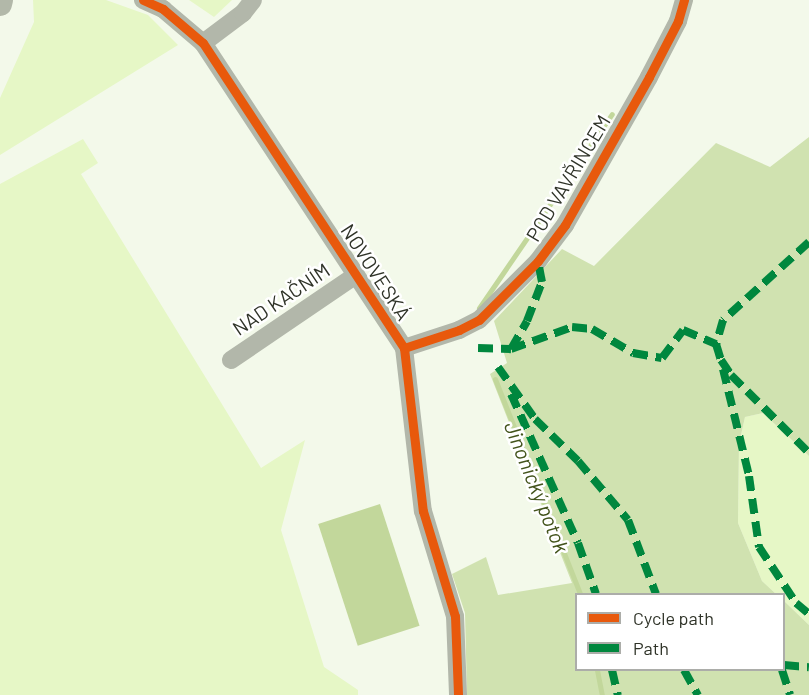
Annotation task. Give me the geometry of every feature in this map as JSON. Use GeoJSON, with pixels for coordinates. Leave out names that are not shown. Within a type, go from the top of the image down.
{"type":"FeatureCollection","features":[{"type":"Feature","properties":{"kind":"main road"},"geometry":{"type":"LineString","coordinates":[[0,4],[1,0]]}},
{"type":"Feature","properties":{"kind":"street","name":"NOVOVESKÁ"},"geometry":{"type":"LineString","coordinates":[[143,0],[163,9],[203,43],[404,348],[423,511],[455,616],[458,695]]}},
{"type":"Feature","properties":{"kind":"street"},"geometry":{"type":"LineString","coordinates":[[203,43],[243,13],[253,0]]}},
{"type":"Feature","properties":{"kind":"street","name":"POD VAVŘINCEM"},"geometry":{"type":"LineString","coordinates":[[404,348],[459,330],[479,320],[538,261],[565,225],[649,77],[678,21],[684,0]]}},
{"type":"Feature","properties":{"kind":"street","name":"NAD KAČNÍM"},"geometry":{"type":"LineString","coordinates":[[231,360],[356,275]]}},
{"type":"Feature","properties":{"kind":"shaded area"},"geometry":{"type":"Polygon","coordinates":[[[33,0],[106,0],[148,15],[178,45],[0,155],[0,98],[34,22],[33,0]]]}},
{"type":"Feature","properties":{"kind":"shaded area"},"geometry":{"type":"Polygon","coordinates":[[[189,0],[232,0],[214,17],[189,0]]]}},
{"type":"Feature","properties":{"kind":"shaded area"},"geometry":{"type":"Polygon","coordinates":[[[809,137],[809,456],[763,413],[745,417],[739,444],[738,523],[762,581],[775,593],[575,593],[575,671],[785,671],[785,602],[809,625],[809,695],[467,695],[465,613],[452,574],[486,557],[498,595],[572,583],[490,374],[507,363],[494,321],[562,249],[594,266],[716,143],[770,167],[809,137]]]}},
{"type":"Feature","properties":{"kind":"shaded area"},"geometry":{"type":"Polygon","coordinates":[[[83,139],[98,163],[81,174],[261,468],[305,440],[281,530],[324,667],[358,690],[358,695],[0,695],[0,184],[83,139]]]}},
{"type":"Feature","properties":{"kind":"shaded area"},"geometry":{"type":"Polygon","coordinates":[[[763,413],[809,456],[809,625],[785,602],[785,593],[775,593],[762,581],[738,523],[739,444],[745,417],[763,413]]]}},
{"type":"Feature","properties":{"kind":"shaded area"},"geometry":{"type":"Polygon","coordinates":[[[380,504],[420,626],[358,646],[318,524],[380,504]]]}},
{"type":"Feature","properties":{"kind":"waterway","name":"Jinonický potok"},"geometry":{"type":"LineString","coordinates":[[479,308],[612,114]]}},
{"type":"Feature","properties":{"kind":"waterway","name":"Jinonický potok"},"geometry":{"type":"LineString","coordinates":[[495,379],[580,593]]}},
{"type":"Feature","properties":{"kind":"waterway","name":"Jinonický potok"},"geometry":{"type":"LineString","coordinates":[[597,671],[602,695]]}},
{"type":"Feature","properties":{"kind":"marked path"},"geometry":{"type":"LineString","coordinates":[[809,242],[723,320],[716,344],[721,360],[731,375],[809,453]]}},
{"type":"Feature","properties":{"kind":"marked path"},"geometry":{"type":"LineString","coordinates":[[511,349],[527,321],[542,282],[538,261]]}},
{"type":"Feature","properties":{"kind":"marked path"},"geometry":{"type":"LineString","coordinates":[[478,348],[511,349],[572,327],[592,329],[633,353],[662,358],[683,330],[716,344]]}},
{"type":"Feature","properties":{"kind":"marked path"},"geometry":{"type":"LineString","coordinates":[[498,367],[535,419],[578,461],[628,520],[656,593]]}},
{"type":"Feature","properties":{"kind":"marked path"},"geometry":{"type":"LineString","coordinates":[[723,369],[749,476],[759,547],[796,603],[809,614]]}},
{"type":"Feature","properties":{"kind":"marked path"},"geometry":{"type":"LineString","coordinates":[[511,394],[578,543],[596,593]]}},
{"type":"Feature","properties":{"kind":"marked path"},"geometry":{"type":"LineString","coordinates":[[785,665],[809,667]]}},
{"type":"Feature","properties":{"kind":"marked path"},"geometry":{"type":"LineString","coordinates":[[612,671],[618,695]]}},
{"type":"Feature","properties":{"kind":"marked path"},"geometry":{"type":"LineString","coordinates":[[685,671],[698,695]]}},
{"type":"Feature","properties":{"kind":"marked path"},"geometry":{"type":"LineString","coordinates":[[782,671],[790,695]]}},
{"type":"Feature","properties":{"kind":"cycle path"},"geometry":{"type":"LineString","coordinates":[[143,0],[163,9],[203,43],[404,348],[423,511],[455,616],[458,695]]}},
{"type":"Feature","properties":{"kind":"cycle path"},"geometry":{"type":"LineString","coordinates":[[404,348],[459,330],[479,320],[538,261],[565,225],[649,77],[678,21],[684,0]]}}]}
